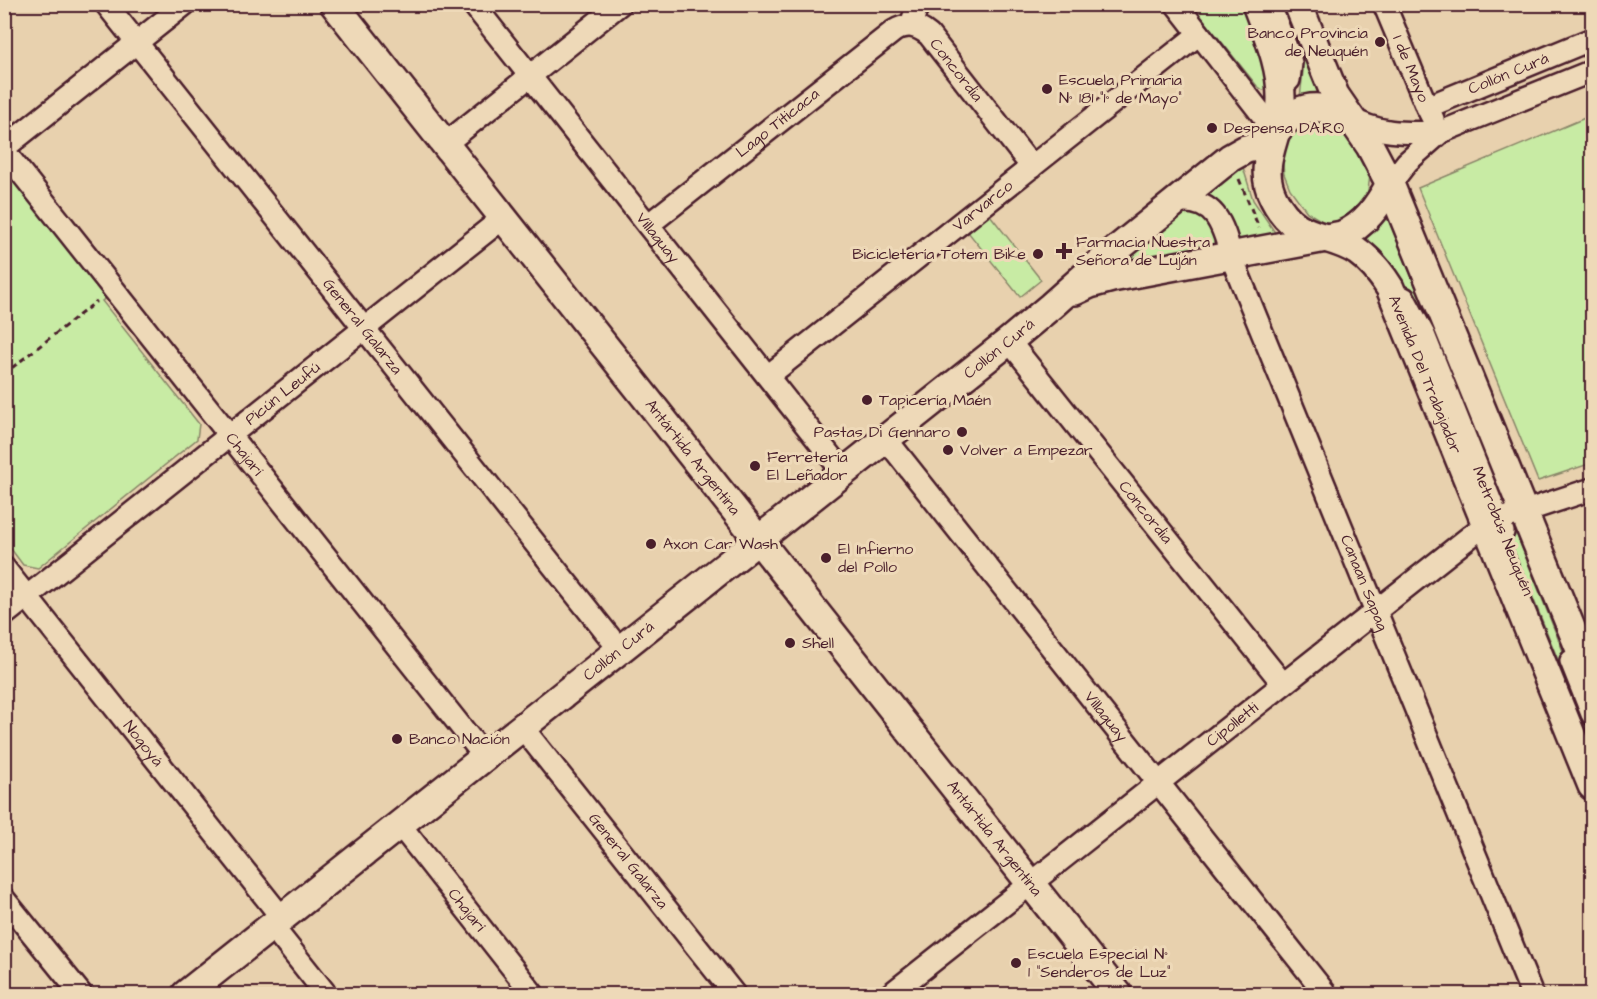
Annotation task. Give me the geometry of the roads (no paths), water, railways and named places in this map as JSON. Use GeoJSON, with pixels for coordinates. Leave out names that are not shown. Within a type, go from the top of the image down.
{"type":"FeatureCollection","features":[{"type":"Feature","properties":{"kind":"main road","name":"Antártida Argentina"},"geometry":{"type":"LineString","coordinates":[[334,4],[1118,994]]}},
{"type":"Feature","properties":{"kind":"main road","name":"Avenida Del Trabajador"},"geometry":{"type":"LineString","coordinates":[[1256,4],[1279,70],[1275,131],[1268,154],[1267,176],[1274,200],[1289,220],[1298,227],[1324,239],[1350,247],[1364,257],[1385,280],[1505,517],[1593,679]]}},
{"type":"Feature","properties":{"kind":"main road","name":"Avenida Del Trabajador"},"geometry":{"type":"LineString","coordinates":[[1298,4],[1328,82],[1347,115],[1370,146],[1402,213],[1593,786]]}},
{"type":"Feature","properties":{"kind":"main road","name":"Collón Curá"},"geometry":{"type":"LineString","coordinates":[[186,994],[1009,341],[1096,266],[1238,153],[1275,131],[1288,118],[1306,108],[1325,108],[1347,115]]}},
{"type":"Feature","properties":{"kind":"main road","name":"Collón Curá"},"geometry":{"type":"LineString","coordinates":[[1052,306],[1080,288],[1100,281],[1342,235],[1359,226],[1374,209],[1390,184]]}},
{"type":"Feature","properties":{"kind":"street","name":"General Galarza"},"geometry":{"type":"LineString","coordinates":[[106,4],[620,650]]}},
{"type":"Feature","properties":{"kind":"street"},"geometry":{"type":"LineString","coordinates":[[4,150],[185,4]]}},
{"type":"Feature","properties":{"kind":"street","name":"Villaguay"},"geometry":{"type":"LineString","coordinates":[[473,4],[843,472]]}},
{"type":"Feature","properties":{"kind":"street"},"geometry":{"type":"LineString","coordinates":[[445,144],[620,4]]}},
{"type":"Feature","properties":{"kind":"street"},"geometry":{"type":"LineString","coordinates":[[910,25],[918,4]]}},
{"type":"Feature","properties":{"kind":"street"},"geometry":{"type":"LineString","coordinates":[[1176,4],[1275,131],[1293,99],[1297,84],[1293,49],[1275,4]]}},
{"type":"Feature","properties":{"kind":"street"},"geometry":{"type":"LineString","coordinates":[[1264,4],[1284,55],[1289,80],[1291,63],[1270,4]]}},
{"type":"Feature","properties":{"kind":"street"},"geometry":{"type":"LineString","coordinates":[[1287,4],[1304,47],[1328,82]]}},
{"type":"Feature","properties":{"kind":"street","name":"1 de Mayo"},"geometry":{"type":"LineString","coordinates":[[1384,4],[1427,107],[1441,132]]}},
{"type":"Feature","properties":{"kind":"street","name":"Concordia"},"geometry":{"type":"LineString","coordinates":[[910,25],[929,35],[1032,166]]}},
{"type":"Feature","properties":{"kind":"street","name":"Lago Titicaca"},"geometry":{"type":"LineString","coordinates":[[648,225],[894,31],[910,25]]}},
{"type":"Feature","properties":{"kind":"street","name":"Varvarco"},"geometry":{"type":"LineString","coordinates":[[768,376],[1199,34]]}},
{"type":"Feature","properties":{"kind":"street","name":"Collón Curá"},"geometry":{"type":"LineString","coordinates":[[1427,107],[1593,39]]}},
{"type":"Feature","properties":{"kind":"street","name":"Collón Curá"},"geometry":{"type":"LineString","coordinates":[[1390,184],[1407,162],[1441,132],[1593,71]]}},
{"type":"Feature","properties":{"kind":"street","name":"Collón Curá"},"geometry":{"type":"LineString","coordinates":[[1347,115],[1360,124],[1384,131],[1441,132]]}},
{"type":"Feature","properties":{"kind":"street","name":"Chajarí"},"geometry":{"type":"LineString","coordinates":[[4,150],[485,757]]}},
{"type":"Feature","properties":{"kind":"street","name":"Canaan Sapag"},"geometry":{"type":"LineString","coordinates":[[1174,203],[1198,203],[1211,211],[1222,226],[1231,256],[1374,612],[1532,994]]}},
{"type":"Feature","properties":{"kind":"street","name":"Picún Leufú"},"geometry":{"type":"LineString","coordinates":[[4,615],[503,218]]}},
{"type":"Feature","properties":{"kind":"street","name":"Concordia"},"geometry":{"type":"LineString","coordinates":[[1009,341],[1283,684]]}},
{"type":"Feature","properties":{"kind":"street","name":"Villaguay"},"geometry":{"type":"LineString","coordinates":[[886,439],[1326,994]]}},
{"type":"Feature","properties":{"kind":"street","name":"Cipolletti"},"geometry":{"type":"LineString","coordinates":[[891,994],[1374,612],[1505,517],[1593,489]]}},
{"type":"Feature","properties":{"kind":"street","name":"Metrobús Neuquén"},"geometry":{"type":"LineString","coordinates":[[1505,517],[1593,714]]}},
{"type":"Feature","properties":{"kind":"street","name":"Metrobús Neuquén"},"geometry":{"type":"LineString","coordinates":[[1505,517],[1593,753]]}},
{"type":"Feature","properties":{"kind":"street","name":"Nogoyá"},"geometry":{"type":"LineString","coordinates":[[4,568],[277,922],[326,994]]}},
{"type":"Feature","properties":{"kind":"street","name":"General Galarza"},"geometry":{"type":"LineString","coordinates":[[522,727],[734,994]]}},
{"type":"Feature","properties":{"kind":"street","name":"Chajarí"},"geometry":{"type":"LineString","coordinates":[[400,825],[533,994]]}},
{"type":"Feature","properties":{"kind":"street"},"geometry":{"type":"LineString","coordinates":[[4,899],[81,994]]}},
{"type":"Feature","properties":{"kind":"place","name":"Banco Provincia de Neuquén"},"geometry":{"type":"Point","coordinates":[1380,42]}},
{"type":"Feature","properties":{"kind":"place","name":"Escuela Primaria N° 181 \"1° de Mayo\""},"geometry":{"type":"Point","coordinates":[1047,89]}},
{"type":"Feature","properties":{"kind":"place","name":"Despensa DA.RO"},"geometry":{"type":"Point","coordinates":[1212,128]}},
{"type":"Feature","properties":{"kind":"place","name":"Farmacia Nuestra Señora de Luján"},"geometry":{"type":"Point","coordinates":[1064,251]}},
{"type":"Feature","properties":{"kind":"place","name":"Bicicletería Totem Bike"},"geometry":{"type":"Point","coordinates":[1038,254]}},
{"type":"Feature","properties":{"kind":"place","name":"Tapicería Maén"},"geometry":{"type":"Point","coordinates":[867,400]}},
{"type":"Feature","properties":{"kind":"place","name":"Pastas Di Gennaro"},"geometry":{"type":"Point","coordinates":[962,432]}},
{"type":"Feature","properties":{"kind":"place","name":"Volver a Empezar"},"geometry":{"type":"Point","coordinates":[948,450]}},
{"type":"Feature","properties":{"kind":"place","name":"Ferretería El Leñador"},"geometry":{"type":"Point","coordinates":[755,466]}},
{"type":"Feature","properties":{"kind":"place","name":"Axon Car Wash"},"geometry":{"type":"Point","coordinates":[651,544]}},
{"type":"Feature","properties":{"kind":"place","name":"El Infierno del Pollo"},"geometry":{"type":"Point","coordinates":[826,558]}},
{"type":"Feature","properties":{"kind":"place","name":"Shell"},"geometry":{"type":"Point","coordinates":[790,643]}},
{"type":"Feature","properties":{"kind":"place","name":"Banco Nación"},"geometry":{"type":"Point","coordinates":[397,739]}},
{"type":"Feature","properties":{"kind":"place","name":"Escuela Especial N° 1 \"Senderos de Luz\""},"geometry":{"type":"Point","coordinates":[1016,963]}}]}
